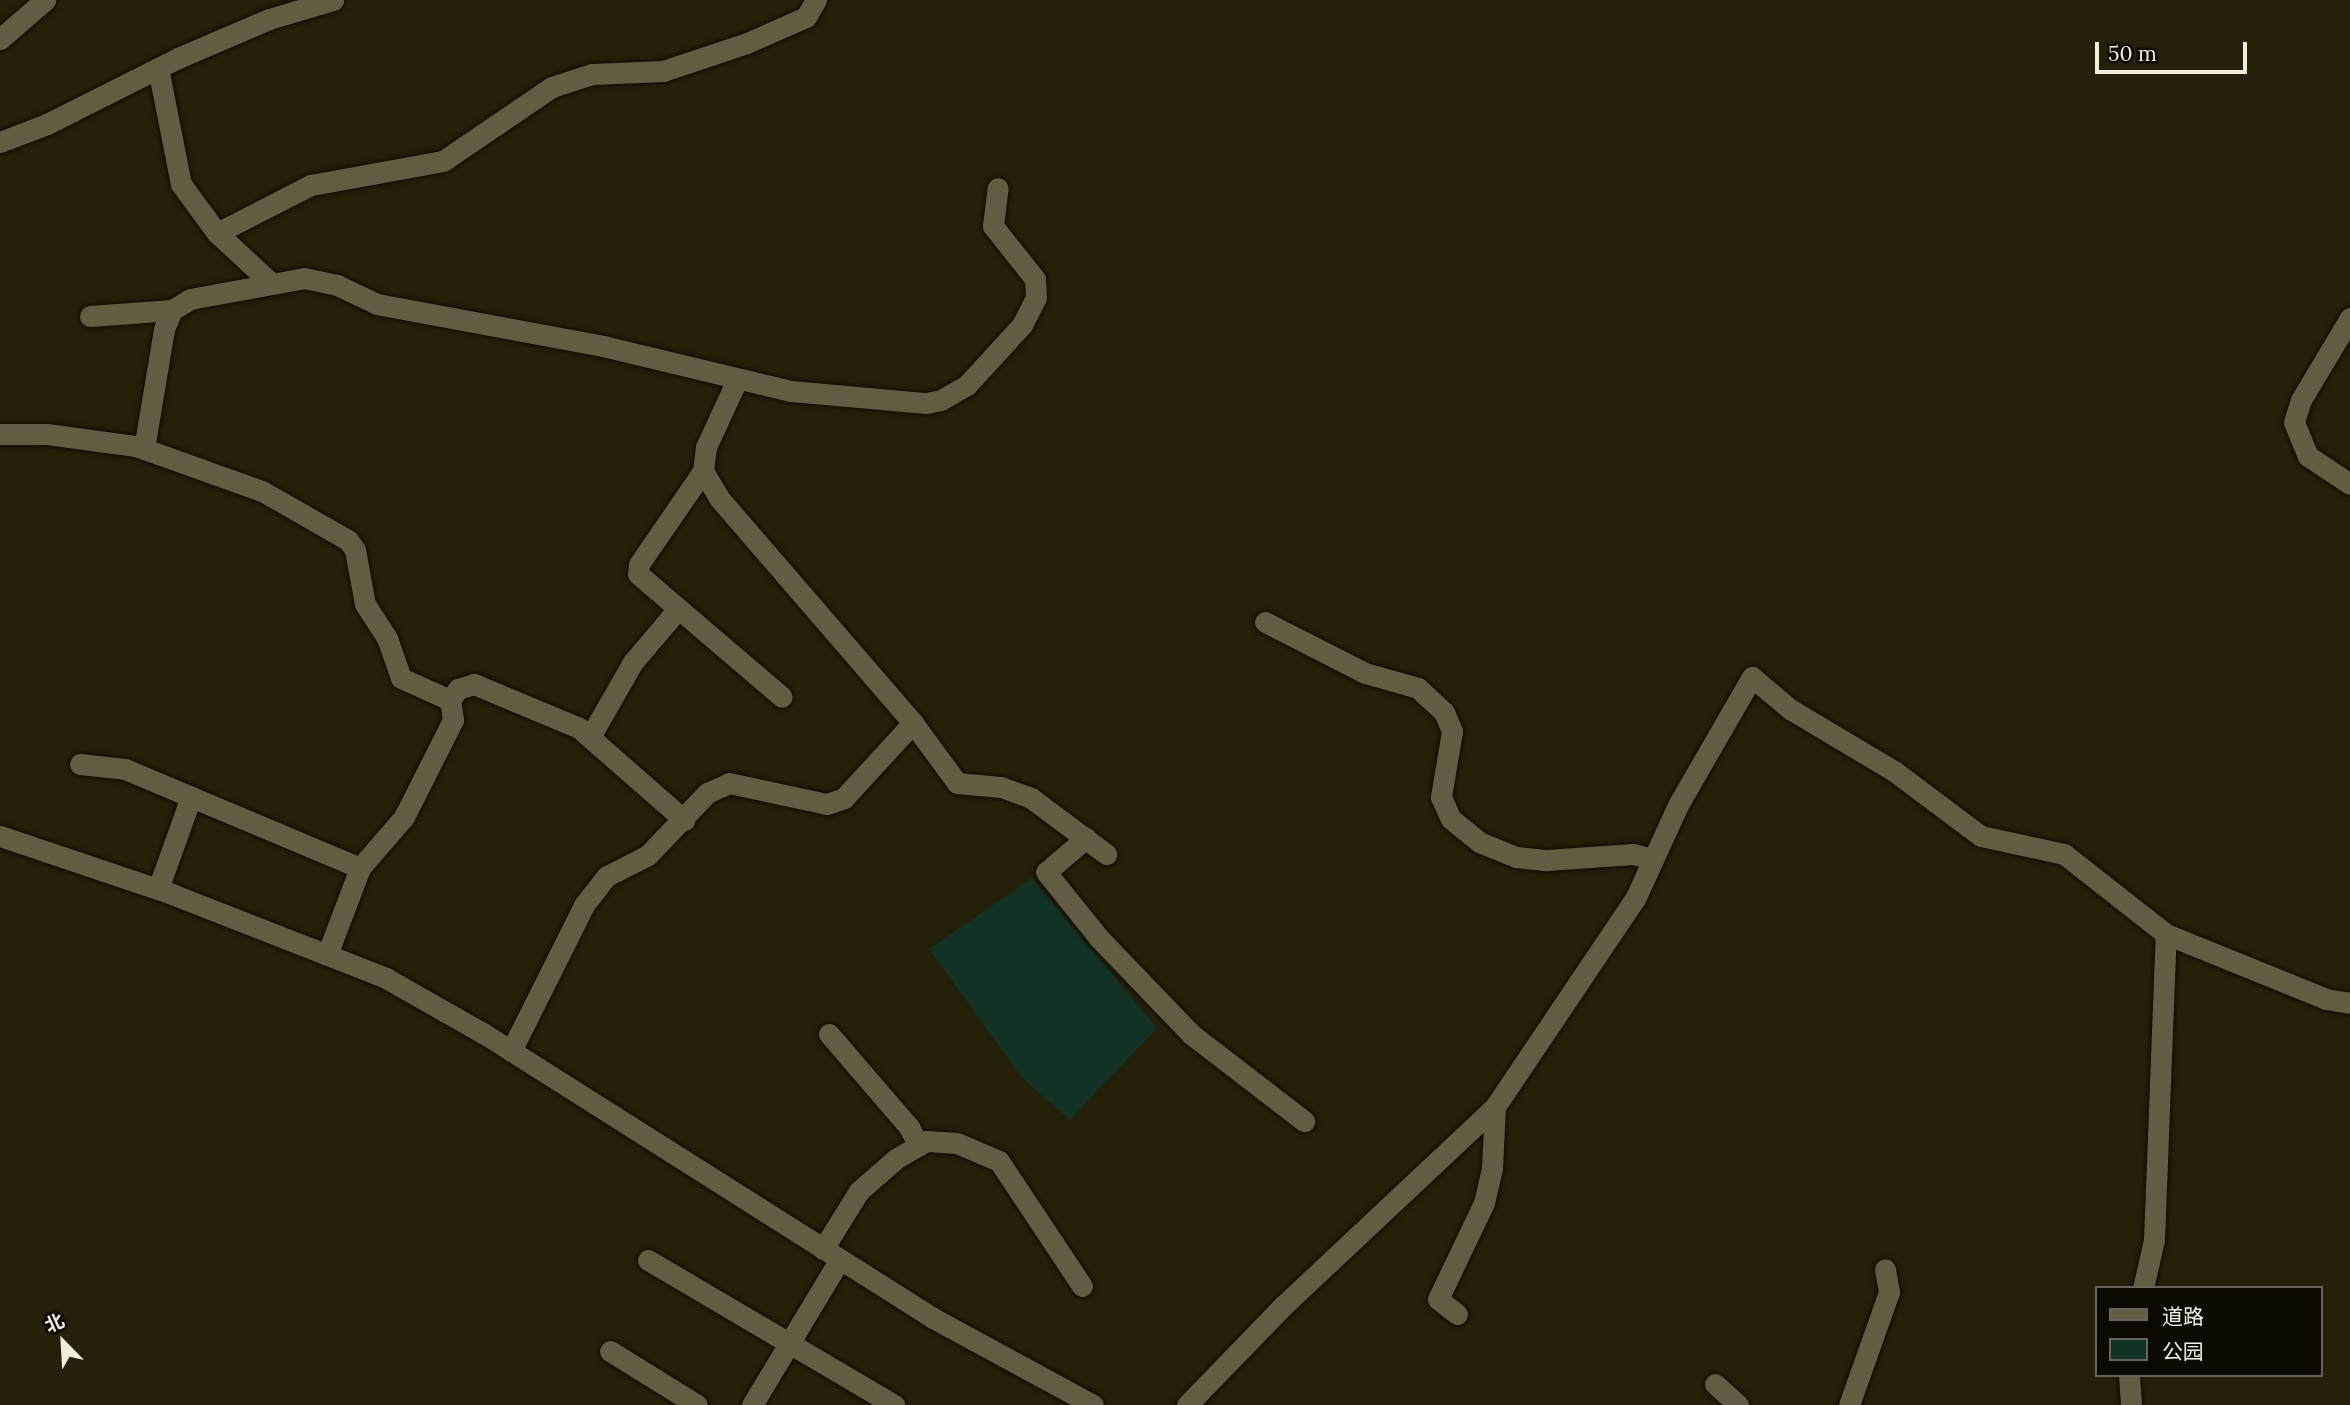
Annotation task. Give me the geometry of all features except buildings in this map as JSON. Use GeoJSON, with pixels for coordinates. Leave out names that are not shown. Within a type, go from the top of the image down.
{"type":"FeatureCollection","features":[{"type":"Feature","properties":{"kind":"street"},"geometry":{"type":"LineString","coordinates":[[0,39],[46,0]]}},
{"type":"Feature","properties":{"kind":"street"},"geometry":{"type":"LineString","coordinates":[[0,142],[47,124],[158,68],[269,19],[333,0]]}},
{"type":"Feature","properties":{"kind":"street"},"geometry":{"type":"LineString","coordinates":[[217,233],[252,211],[311,185],[443,161],[552,87],[592,74],[663,71],[747,43],[806,17],[817,0]]}},
{"type":"Feature","properties":{"kind":"street"},"geometry":{"type":"LineString","coordinates":[[158,68],[181,184],[217,233],[270,282]]}},
{"type":"Feature","properties":{"kind":"street"},"geometry":{"type":"LineString","coordinates":[[90,316],[173,310],[190,299],[270,282],[304,278],[337,285],[377,304],[603,345],[737,380],[791,391],[926,403],[967,385],[1021,325],[1036,298],[1035,279],[993,226],[998,188]]}},
{"type":"Feature","properties":{"kind":"street"},"geometry":{"type":"LineString","coordinates":[[144,449],[164,329],[173,310]]}},
{"type":"Feature","properties":{"kind":"street"},"geometry":{"type":"LineString","coordinates":[[2350,318],[2301,400],[2294,422],[2308,456],[2350,484]]}},
{"type":"Feature","properties":{"kind":"street"},"geometry":{"type":"LineString","coordinates":[[737,380],[706,447],[703,471],[639,564],[643,581],[782,697]]}},
{"type":"Feature","properties":{"kind":"street"},"geometry":{"type":"LineString","coordinates":[[0,434],[47,434],[144,449],[262,491],[348,540],[355,551],[366,604],[387,638],[401,678],[450,700]]}},
{"type":"Feature","properties":{"kind":"street"},"geometry":{"type":"LineString","coordinates":[[703,471],[719,498],[913,723],[957,783],[1001,788],[1031,798],[1106,854]]}},
{"type":"Feature","properties":{"kind":"street"},"geometry":{"type":"LineString","coordinates":[[590,737],[633,662],[678,609]]}},
{"type":"Feature","properties":{"kind":"street"},"geometry":{"type":"LineString","coordinates":[[1265,622],[1365,673],[1418,688],[1444,712],[1452,731],[1441,797],[1451,819],[1479,842],[1516,857],[1547,860],[1633,854],[1653,859]]}},
{"type":"Feature","properties":{"kind":"street"},"geometry":{"type":"LineString","coordinates":[[1187,1405],[1283,1306],[1494,1107],[1635,899],[1678,805],[1752,677],[1790,709],[1894,771],[1981,836],[2064,854],[2166,934],[2326,999],[2350,1003]]}},
{"type":"Feature","properties":{"kind":"street"},"geometry":{"type":"LineString","coordinates":[[327,955],[360,868],[404,817],[453,720],[450,700],[458,689],[474,684],[590,737],[684,820]]}},
{"type":"Feature","properties":{"kind":"street"},"geometry":{"type":"LineString","coordinates":[[511,1051],[584,905],[607,876],[648,855],[707,793],[729,783],[827,804],[844,798],[913,723]]}},
{"type":"Feature","properties":{"kind":"street"},"geometry":{"type":"LineString","coordinates":[[80,764],[125,769],[360,868]]}},
{"type":"Feature","properties":{"kind":"street"},"geometry":{"type":"LineString","coordinates":[[158,889],[191,797]]}},
{"type":"Feature","properties":{"kind":"street"},"geometry":{"type":"LineString","coordinates":[[0,836],[158,889],[386,978],[511,1051],[933,1318],[1093,1405]]}},
{"type":"Feature","properties":{"kind":"street"},"geometry":{"type":"LineString","coordinates":[[1086,838],[1046,872],[1099,938],[1191,1034],[1304,1121]]}},
{"type":"Feature","properties":{"kind":"street"},"geometry":{"type":"LineString","coordinates":[[2143,1286],[2154,1240],[2166,934]]}},
{"type":"Feature","properties":{"kind":"street"},"geometry":{"type":"LineString","coordinates":[[829,1034],[909,1127],[919,1146]]}},
{"type":"Feature","properties":{"kind":"street"},"geometry":{"type":"LineString","coordinates":[[1457,1314],[1438,1299],[1484,1203],[1492,1168],[1494,1107]]}},
{"type":"Feature","properties":{"kind":"street"},"geometry":{"type":"LineString","coordinates":[[752,1405],[791,1344],[859,1191],[927,1141],[957,1143],[999,1161],[1082,1286]]}},
{"type":"Feature","properties":{"kind":"street"},"geometry":{"type":"LineString","coordinates":[[648,1260],[894,1405]]}},
{"type":"Feature","properties":{"kind":"street"},"geometry":{"type":"LineString","coordinates":[[1849,1405],[1889,1292],[1885,1269]]}},
{"type":"Feature","properties":{"kind":"street"},"geometry":{"type":"LineString","coordinates":[[610,1351],[697,1405]]}},
{"type":"Feature","properties":{"kind":"street"},"geometry":{"type":"LineString","coordinates":[[2129,1377],[2132,1405]]}},
{"type":"Feature","properties":{"kind":"street"},"geometry":{"type":"LineString","coordinates":[[1715,1384],[1738,1405]]}},
{"type":"Feature","properties":{"kind":"green space"},"geometry":{"type":"Polygon","coordinates":[[[1032,878],[1157,1028],[1070,1120],[1022,1078],[929,949],[1032,878]]]}}]}
